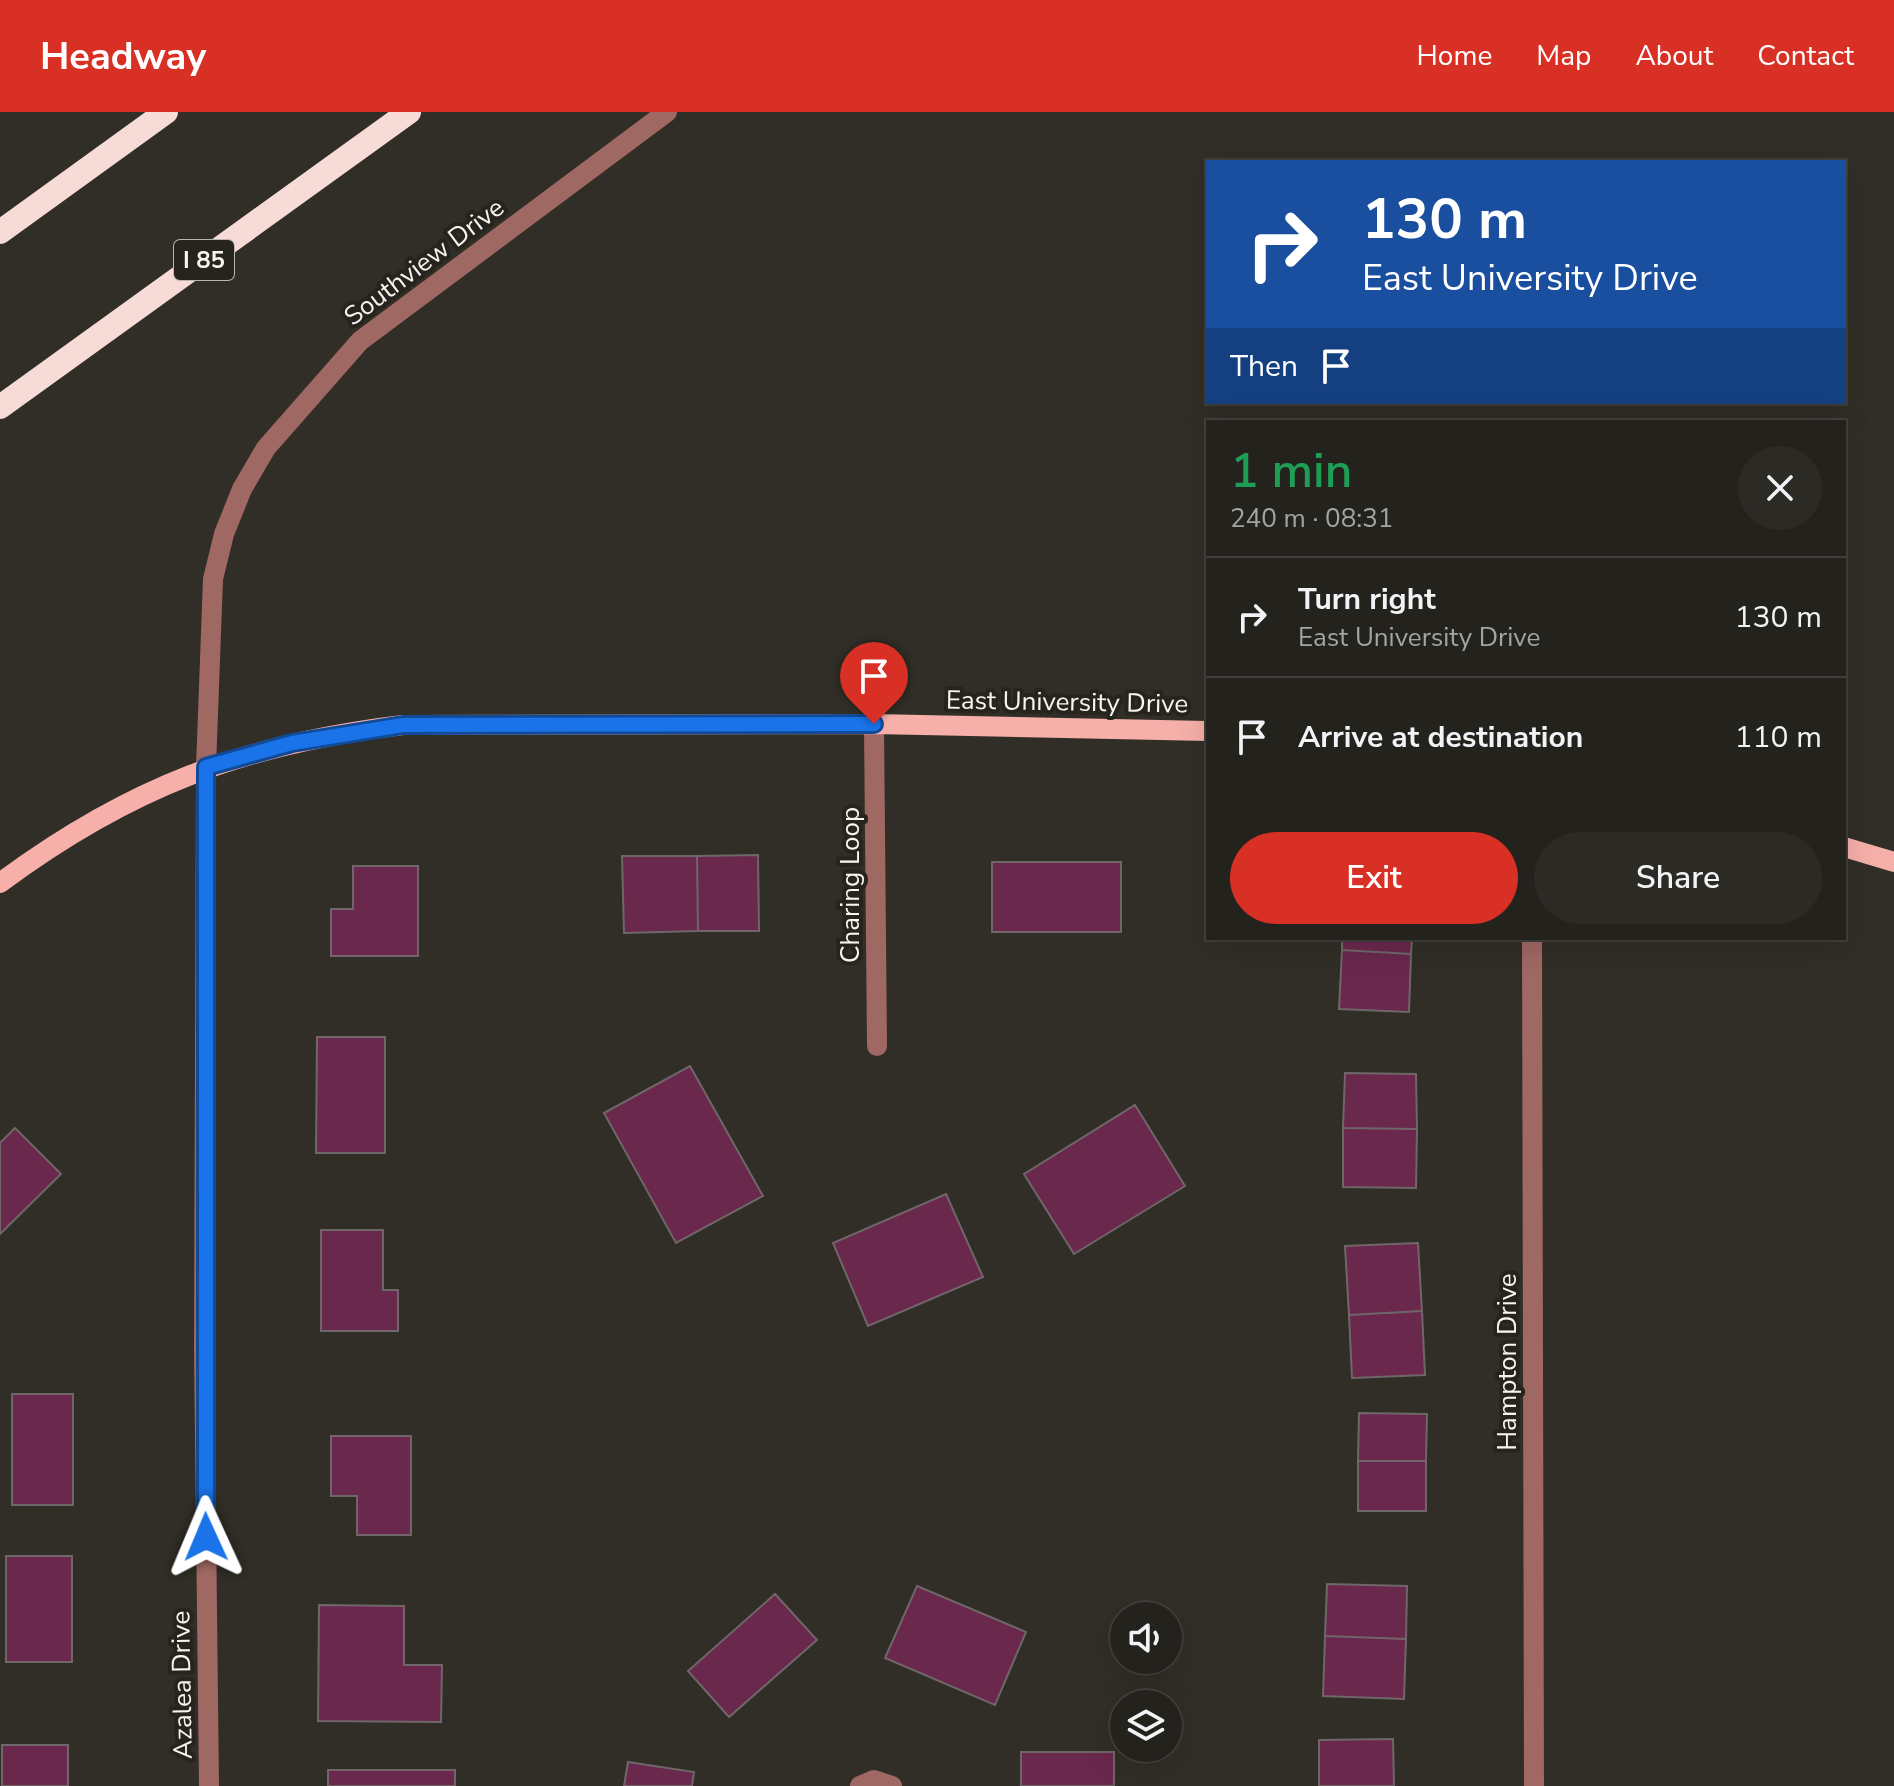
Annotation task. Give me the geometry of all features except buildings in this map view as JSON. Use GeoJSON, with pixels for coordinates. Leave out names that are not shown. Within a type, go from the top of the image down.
{"type":"FeatureCollection","features":[{"type":"Feature","properties":{"kind":"highway"},"geometry":{"type":"LineString","coordinates":[[0,232],[166,112]]}},
{"type":"Feature","properties":{"kind":"highway","name":"I 85"},"geometry":{"type":"LineString","coordinates":[[0,407],[409,112]]}},
{"type":"Feature","properties":{"kind":"main road","name":"East University Drive"},"geometry":{"type":"LineString","coordinates":[[0,883],[118,806],[206,767],[270,747],[336,733],[403,725],[874,724],[1206,731]]}},
{"type":"Feature","properties":{"kind":"main road"},"geometry":{"type":"LineString","coordinates":[[1846,848],[1894,862]]}},
{"type":"Feature","properties":{"kind":"street","name":"Southview Drive"},"geometry":{"type":"LineString","coordinates":[[206,767],[213,579],[233,512],[266,448],[360,341],[667,112]]}},
{"type":"Feature","properties":{"kind":"street","name":"Charing Loop"},"geometry":{"type":"LineString","coordinates":[[874,724],[877,1046]]}},
{"type":"Feature","properties":{"kind":"street","name":"Azalea Drive"},"geometry":{"type":"LineString","coordinates":[[206,767],[204,1349],[209,1786]]}},
{"type":"Feature","properties":{"kind":"street","name":"Hampton Drive"},"geometry":{"type":"LineString","coordinates":[[1532,940],[1534,1786]]}},
{"type":"Feature","properties":{"kind":"street"},"geometry":{"type":"LineString","coordinates":[[860,1786],[874,1780],[892,1786]]}},
{"type":"Feature","properties":{"kind":"route"},"geometry":{"type":"LineString","coordinates":[[206,1537],[206,767],[270,747],[336,733],[403,725],[874,724]]}}]}
